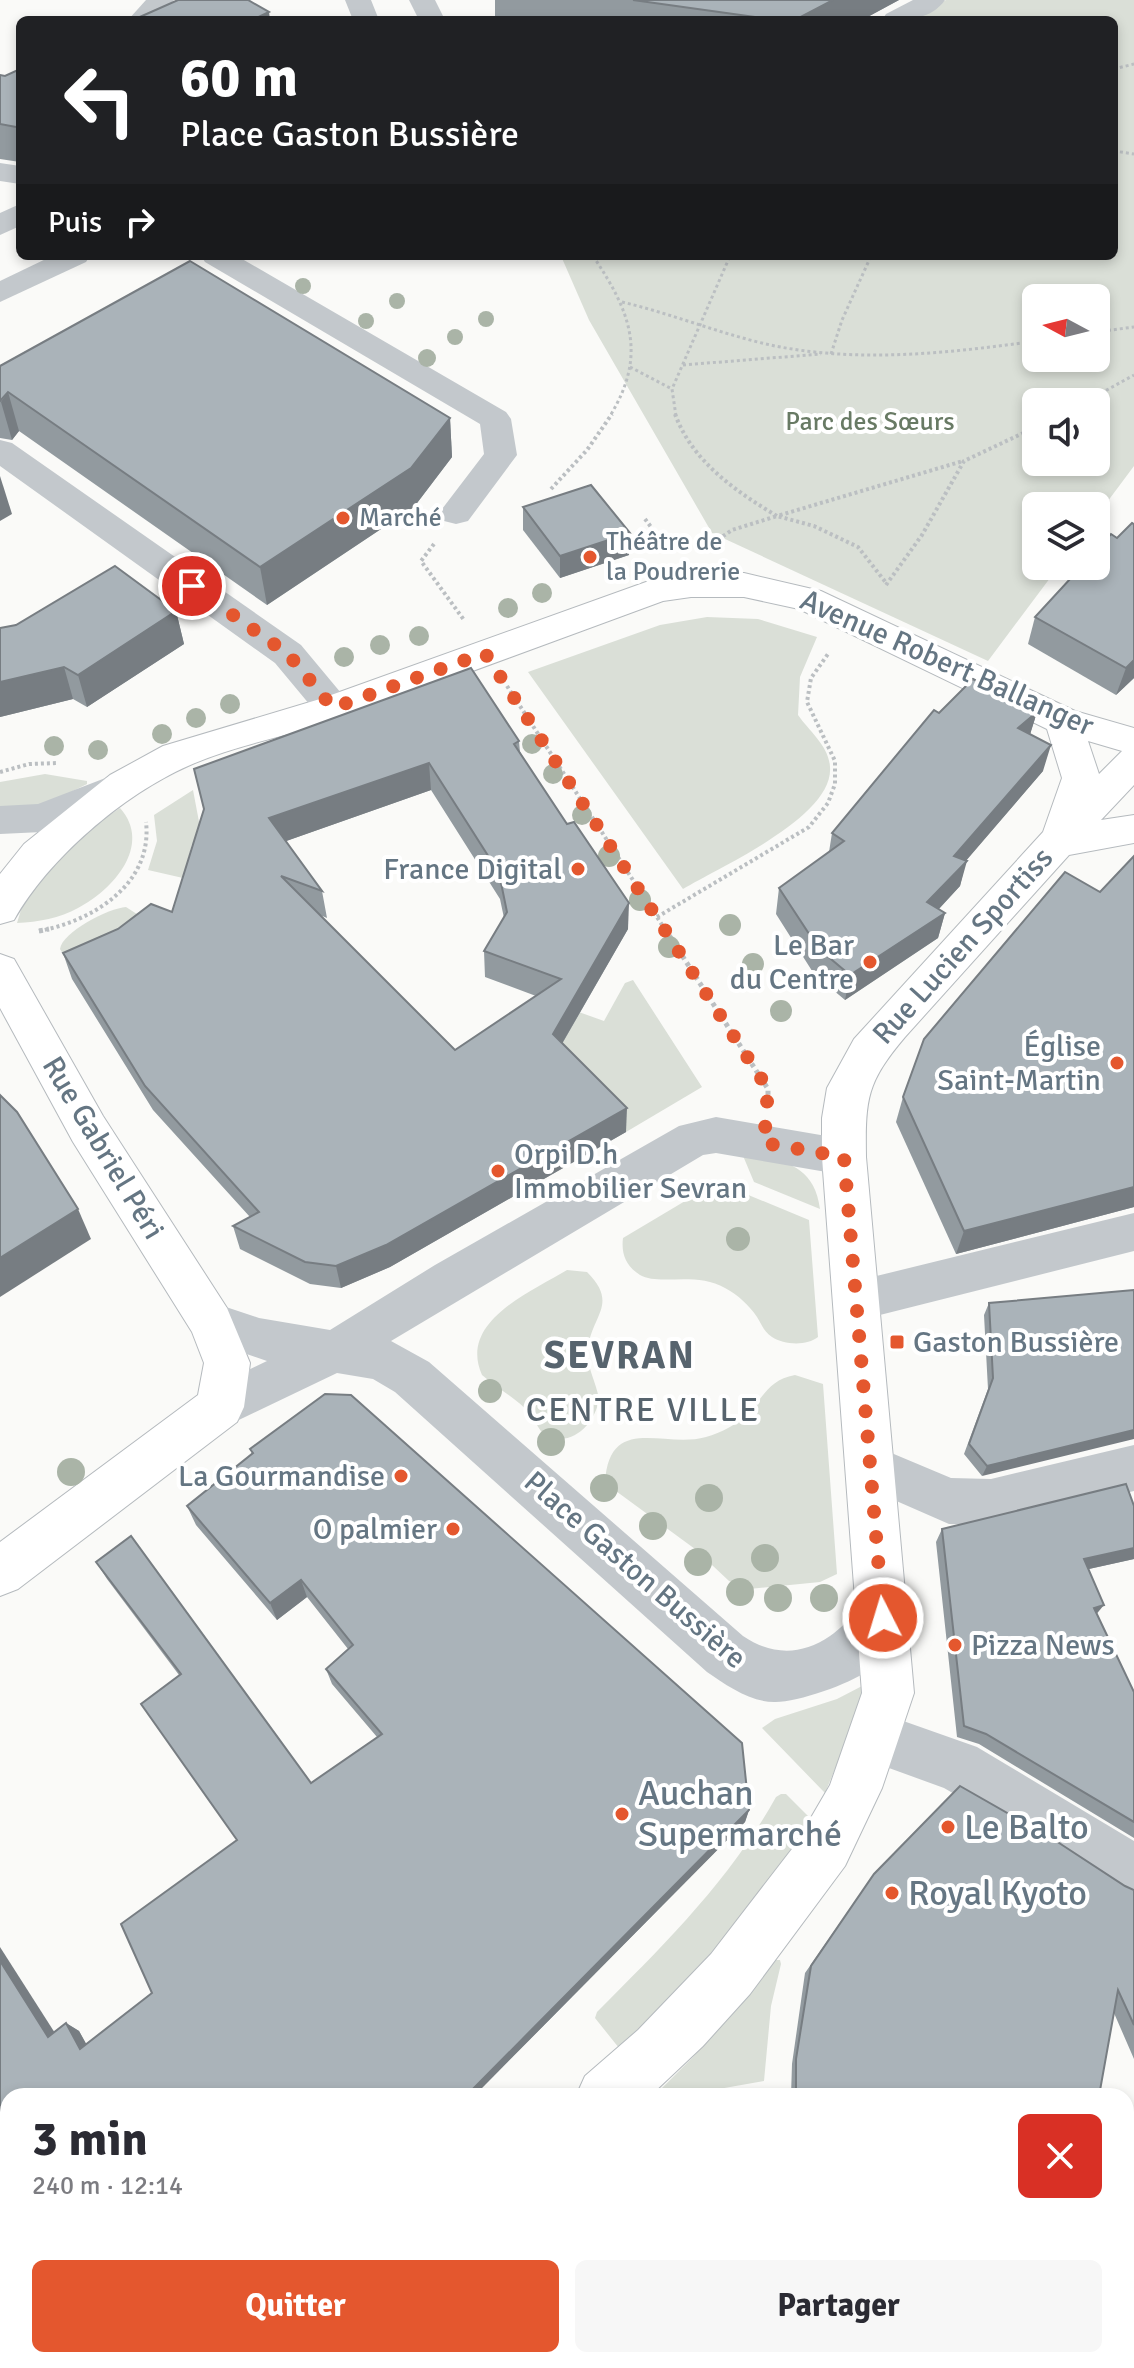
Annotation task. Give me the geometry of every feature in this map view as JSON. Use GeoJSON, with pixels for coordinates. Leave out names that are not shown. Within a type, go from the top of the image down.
{"type":"FeatureCollection","features":[{"type":"Feature","properties":{"kind":"main road","name":"Avenue Robert Ballanger"},"geometry":{"type":"LineString","coordinates":[[0,909],[17,879],[38,854],[123,785],[176,756],[333,708],[658,590],[691,585],[744,585],[781,590],[809,599],[1063,721],[1134,741]]}},
{"type":"Feature","properties":{"kind":"main road"},"geometry":{"type":"LineString","coordinates":[[1055,843],[1081,778],[1063,721]]}},
{"type":"Feature","properties":{"kind":"main road","name":"Rue Lucien Sportiss"},"geometry":{"type":"LineString","coordinates":[[844,1157],[844,1117],[851,1083],[866,1055],[1055,843],[1134,761]]}},
{"type":"Feature","properties":{"kind":"main road"},"geometry":{"type":"LineString","coordinates":[[1055,843],[1134,829]]}},
{"type":"Feature","properties":{"kind":"main road","name":"Rue Gabriel Péri"},"geometry":{"type":"LineString","coordinates":[[0,970],[88,1129],[211,1322],[227,1363],[220,1407]]}},
{"type":"Feature","properties":{"kind":"main road"},"geometry":{"type":"LineString","coordinates":[[614,2088],[692,2017],[754,1948],[841,1821],[875,1737],[888,1693],[844,1157]]}},
{"type":"Feature","properties":{"kind":"main road"},"geometry":{"type":"LineString","coordinates":[[0,1572],[220,1407]]}},
{"type":"Feature","properties":{"kind":"street"},"geometry":{"type":"LineString","coordinates":[[145,16],[161,0]]}},
{"type":"Feature","properties":{"kind":"street"},"geometry":{"type":"LineString","coordinates":[[902,16],[932,0]]}},
{"type":"Feature","properties":{"kind":"street"},"geometry":{"type":"LineString","coordinates":[[0,293],[67,260]]}},
{"type":"Feature","properties":{"kind":"street"},"geometry":{"type":"LineString","coordinates":[[223,260],[495,419],[501,455],[456,513]]}},
{"type":"Feature","properties":{"kind":"street"},"geometry":{"type":"LineString","coordinates":[[0,450],[288,654],[333,708]]}},
{"type":"Feature","properties":{"kind":"street"},"geometry":{"type":"LineString","coordinates":[[0,820],[42,818],[123,785]]}},
{"type":"Feature","properties":{"kind":"street"},"geometry":{"type":"LineString","coordinates":[[220,1407],[337,1350],[451,1279],[694,1139],[716,1135],[844,1157]]}},
{"type":"Feature","properties":{"kind":"street"},"geometry":{"type":"LineString","coordinates":[[856,1301],[1134,1232]]}},
{"type":"Feature","properties":{"kind":"street"},"geometry":{"type":"LineString","coordinates":[[211,1322],[259,1339],[337,1350]]}},
{"type":"Feature","properties":{"kind":"street","name":"Place Gaston Bussière"},"geometry":{"type":"LineString","coordinates":[[337,1350],[382,1359],[412,1377],[725,1654],[747,1669],[771,1677],[798,1675],[848,1654],[883,1618]]}},
{"type":"Feature","properties":{"kind":"street"},"geometry":{"type":"LineString","coordinates":[[870,1466],[949,1501],[991,1502],[1134,1468]]}},
{"type":"Feature","properties":{"kind":"street"},"geometry":{"type":"LineString","coordinates":[[875,1737],[958,1766],[1064,1827],[1134,1873]]}},
{"type":"Feature","properties":{"kind":"path"},"geometry":{"type":"LineString","coordinates":[[551,489],[584,454],[612,417],[629,377],[633,344],[622,302],[596,260]]}},
{"type":"Feature","properties":{"kind":"path"},"geometry":{"type":"LineString","coordinates":[[728,260],[672,389],[670,405],[673,415],[688,441],[735,491],[777,516],[814,526],[858,547],[887,584]]}},
{"type":"Feature","properties":{"kind":"path"},"geometry":{"type":"LineString","coordinates":[[831,354],[842,320],[869,260]]}},
{"type":"Feature","properties":{"kind":"path"},"geometry":{"type":"LineString","coordinates":[[622,302],[777,346],[831,354]]}},
{"type":"Feature","properties":{"kind":"path"},"geometry":{"type":"LineString","coordinates":[[1110,330],[1134,327]]}},
{"type":"Feature","properties":{"kind":"path"},"geometry":{"type":"LineString","coordinates":[[683,365],[831,354],[908,353],[1022,342]]}},
{"type":"Feature","properties":{"kind":"path"},"geometry":{"type":"LineString","coordinates":[[630,367],[672,389]]}},
{"type":"Feature","properties":{"kind":"path"},"geometry":{"type":"LineString","coordinates":[[1110,388],[1134,375]]}},
{"type":"Feature","properties":{"kind":"path"},"geometry":{"type":"LineString","coordinates":[[711,544],[732,530],[964,461],[1022,434]]}},
{"type":"Feature","properties":{"kind":"path"},"geometry":{"type":"LineString","coordinates":[[657,917],[809,827],[828,803],[835,784],[835,761],[826,736],[807,702],[811,678],[859,621],[922,535],[964,461]]}},
{"type":"Feature","properties":{"kind":"path"},"geometry":{"type":"LineString","coordinates":[[456,513],[421,561],[485,653],[768,1089],[764,1143]]}},
{"type":"Feature","properties":{"kind":"path"},"geometry":{"type":"LineString","coordinates":[[645,519],[675,559]]}},
{"type":"Feature","properties":{"kind":"green space","name":"Parc des Sœurs"},"geometry":{"type":"Polygon","coordinates":[[[946,0],[1134,0],[1134,466],[1110,498],[1110,492],[1022,492],[1022,580],[1049,580],[988,661],[712,533],[589,320],[563,260],[1118,260],[1118,16],[916,16],[946,0]]]}},
{"type":"Feature","properties":{"kind":"green space"},"geometry":{"type":"Polygon","coordinates":[[[707,617],[758,619],[817,637],[800,677],[798,715],[822,746],[830,767],[826,786],[814,804],[795,822],[683,889],[528,672],[660,625],[707,617]]]}},
{"type":"Feature","properties":{"kind":"green space"},"geometry":{"type":"Polygon","coordinates":[[[45,774],[87,781],[87,784],[41,807],[0,810],[0,782],[45,774]]]}},
{"type":"Feature","properties":{"kind":"green space"},"geometry":{"type":"Polygon","coordinates":[[[193,790],[200,827],[198,844],[192,844],[183,878],[148,870],[157,841],[154,815],[193,790]]]}},
{"type":"Feature","properties":{"kind":"green space"},"geometry":{"type":"Polygon","coordinates":[[[120,808],[129,822],[132,837],[130,851],[115,878],[91,900],[71,911],[49,919],[17,923],[27,890],[78,836],[120,808]]]}},
{"type":"Feature","properties":{"kind":"green space"},"geometry":{"type":"Polygon","coordinates":[[[126,907],[143,918],[67,961],[60,949],[69,935],[98,916],[126,907]]]}},
{"type":"Feature","properties":{"kind":"green space"},"geometry":{"type":"Polygon","coordinates":[[[633,980],[702,1087],[626,1132],[550,1056],[576,1011],[604,1021],[625,983],[633,980]]]}},
{"type":"Feature","properties":{"kind":"green space"},"geometry":{"type":"Polygon","coordinates":[[[741,1151],[782,1161],[803,1173],[811,1182],[820,1209],[754,1182],[741,1151]]]}},
{"type":"Feature","properties":{"kind":"green space"},"geometry":{"type":"Polygon","coordinates":[[[717,1182],[809,1220],[818,1337],[802,1343],[777,1340],[767,1333],[747,1304],[725,1288],[702,1280],[648,1278],[628,1264],[623,1238],[717,1182]]]}},
{"type":"Feature","properties":{"kind":"green space"},"geometry":{"type":"Polygon","coordinates":[[[567,1270],[587,1272],[596,1283],[602,1301],[588,1348],[599,1399],[597,1408],[581,1431],[565,1439],[543,1433],[526,1409],[482,1375],[477,1356],[480,1339],[502,1310],[567,1270]]]}},
{"type":"Feature","properties":{"kind":"green space"},"geometry":{"type":"Polygon","coordinates":[[[795,1375],[823,1384],[837,1574],[820,1582],[749,1589],[729,1581],[695,1549],[605,1483],[609,1461],[617,1448],[628,1441],[641,1438],[690,1440],[723,1430],[745,1416],[773,1384],[795,1375]]]}},
{"type":"Feature","properties":{"kind":"green space"},"geometry":{"type":"Polygon","coordinates":[[[864,1685],[847,1740],[825,1793],[762,1728],[775,1719],[837,1699],[864,1685]]]}},
{"type":"Feature","properties":{"kind":"green space"},"geometry":{"type":"Polygon","coordinates":[[[781,1794],[786,1794],[811,1819],[749,1912],[623,2053],[595,2018],[597,2012],[717,1884],[781,1794]]]}},
{"type":"Feature","properties":{"kind":"green space"},"geometry":{"type":"Polygon","coordinates":[[[775,1960],[780,1960],[771,2006],[764,2081],[724,2088],[662,2088],[693,2057],[775,1960]]]}},
{"type":"Feature","properties":{"kind":"building"},"geometry":{"type":"Polygon","coordinates":[[[178,0],[248,0],[269,12],[260,16],[142,16],[178,0]]]}},
{"type":"Feature","properties":{"kind":"building"},"geometry":{"type":"Polygon","coordinates":[[[633,0],[833,0],[803,16],[748,16],[633,0]]]}},
{"type":"Feature","properties":{"kind":"building"},"geometry":{"type":"Polygon","coordinates":[[[16,71],[16,127],[0,124],[0,75],[16,71]]]}},
{"type":"Feature","properties":{"kind":"building"},"geometry":{"type":"Polygon","coordinates":[[[190,261],[450,418],[411,468],[260,567],[8,392],[0,401],[0,366],[190,261]]]}},
{"type":"Feature","properties":{"kind":"building"},"geometry":{"type":"Polygon","coordinates":[[[591,485],[630,533],[560,556],[523,507],[591,485]]]}},
{"type":"Feature","properties":{"kind":"building"},"geometry":{"type":"Polygon","coordinates":[[[1134,524],[1134,660],[1126,668],[1035,617],[1069,580],[1110,580],[1110,535],[1117,538],[1134,524]]]}},
{"type":"Feature","properties":{"kind":"building"},"geometry":{"type":"Polygon","coordinates":[[[115,566],[176,611],[78,675],[64,667],[0,682],[0,628],[16,625],[115,566]]]}},
{"type":"Feature","properties":{"kind":"building"},"geometry":{"type":"Polygon","coordinates":[[[471,668],[519,741],[514,744],[567,824],[574,822],[629,903],[553,1034],[627,1108],[386,1245],[336,1266],[305,1262],[233,1226],[259,1212],[145,1086],[63,953],[118,929],[151,904],[172,912],[204,809],[194,769],[471,668]],[[429,763],[269,818],[322,891],[281,876],[455,1050],[561,979],[484,951],[507,912],[499,873],[429,763]]]}},
{"type":"Feature","properties":{"kind":"building"},"geometry":{"type":"Polygon","coordinates":[[[973,679],[1037,712],[1018,728],[1051,745],[954,856],[967,861],[927,902],[945,913],[850,975],[819,949],[779,888],[844,841],[832,833],[934,710],[939,713],[973,679]]]}},
{"type":"Feature","properties":{"kind":"building"},"geometry":{"type":"Polygon","coordinates":[[[1134,856],[1134,1187],[964,1231],[903,1097],[924,1039],[1065,872],[1100,892],[1134,856]]]}},
{"type":"Feature","properties":{"kind":"building"},"geometry":{"type":"Polygon","coordinates":[[[0,1095],[17,1112],[78,1209],[0,1258],[0,1095]]]}},
{"type":"Feature","properties":{"kind":"building"},"geometry":{"type":"Polygon","coordinates":[[[1134,1290],[1134,1430],[987,1466],[969,1444],[993,1378],[989,1303],[1134,1290]]]}},
{"type":"Feature","properties":{"kind":"building"},"geometry":{"type":"Polygon","coordinates":[[[325,1394],[351,1395],[742,1743],[749,1810],[474,2088],[0,2088],[0,1961],[48,2037],[66,2023],[80,2049],[152,1993],[121,1924],[237,1840],[141,1704],[181,1674],[96,1562],[131,1536],[311,1783],[382,1734],[326,1669],[353,1645],[301,1580],[270,1603],[187,1506],[253,1453],[250,1449],[325,1394]]]}},
{"type":"Feature","properties":{"kind":"building"},"geometry":{"type":"Polygon","coordinates":[[[1126,1484],[1134,1506],[1134,1548],[1084,1559],[1104,1605],[1094,1608],[1134,1692],[1134,1822],[986,1734],[964,1726],[942,1529],[1126,1484]]]}},
{"type":"Feature","properties":{"kind":"building"},"geometry":{"type":"Polygon","coordinates":[[[960,1786],[1134,1890],[1134,2025],[1118,1990],[1100,2088],[796,2088],[796,2059],[811,1966],[874,1874],[960,1786]]]}},
{"type":"Feature","properties":{"kind":"place","name":"Marché"},"geometry":{"type":"Point","coordinates":[343,518]}},
{"type":"Feature","properties":{"kind":"place","name":"Théâtre de la Poudrerie"},"geometry":{"type":"Point","coordinates":[590,557]}},
{"type":"Feature","properties":{"kind":"place","name":"France Digital"},"geometry":{"type":"Point","coordinates":[578,869]}},
{"type":"Feature","properties":{"kind":"place","name":"Le Bar du Centre"},"geometry":{"type":"Point","coordinates":[870,962]}},
{"type":"Feature","properties":{"kind":"place","name":"Église Saint-Martin"},"geometry":{"type":"Point","coordinates":[1117,1063]}},
{"type":"Feature","properties":{"kind":"place","name":"Orpi D.h Immobilier Sevran"},"geometry":{"type":"Point","coordinates":[498,1171]}},
{"type":"Feature","properties":{"kind":"place","name":"Gaston Bussière"},"geometry":{"type":"Point","coordinates":[897,1342]}},
{"type":"Feature","properties":{"kind":"place","name":"La Gourmandise"},"geometry":{"type":"Point","coordinates":[401,1476]}},
{"type":"Feature","properties":{"kind":"place","name":"O palmier"},"geometry":{"type":"Point","coordinates":[453,1529]}},
{"type":"Feature","properties":{"kind":"place","name":"Pizza News"},"geometry":{"type":"Point","coordinates":[955,1645]}},
{"type":"Feature","properties":{"kind":"place","name":"Auchan Supermarché"},"geometry":{"type":"Point","coordinates":[622,1814]}},
{"type":"Feature","properties":{"kind":"place","name":"Le Balto"},"geometry":{"type":"Point","coordinates":[948,1827]}},
{"type":"Feature","properties":{"kind":"place","name":"Royal Kyoto"},"geometry":{"type":"Point","coordinates":[892,1893]}},
{"type":"Feature","properties":{"kind":"district","name":"SEVRAN"},"geometry":{"type":"Point","coordinates":[620,1355]}},
{"type":"Feature","properties":{"kind":"district","name":"CENTRE VILLE"},"geometry":{"type":"Point","coordinates":[643,1410]}},
{"type":"Feature","properties":{"kind":"route"},"geometry":{"type":"LineString","coordinates":[[192,586],[288,654],[333,708],[485,653],[768,1089],[764,1143],[844,1157],[883,1618]]}}]}
